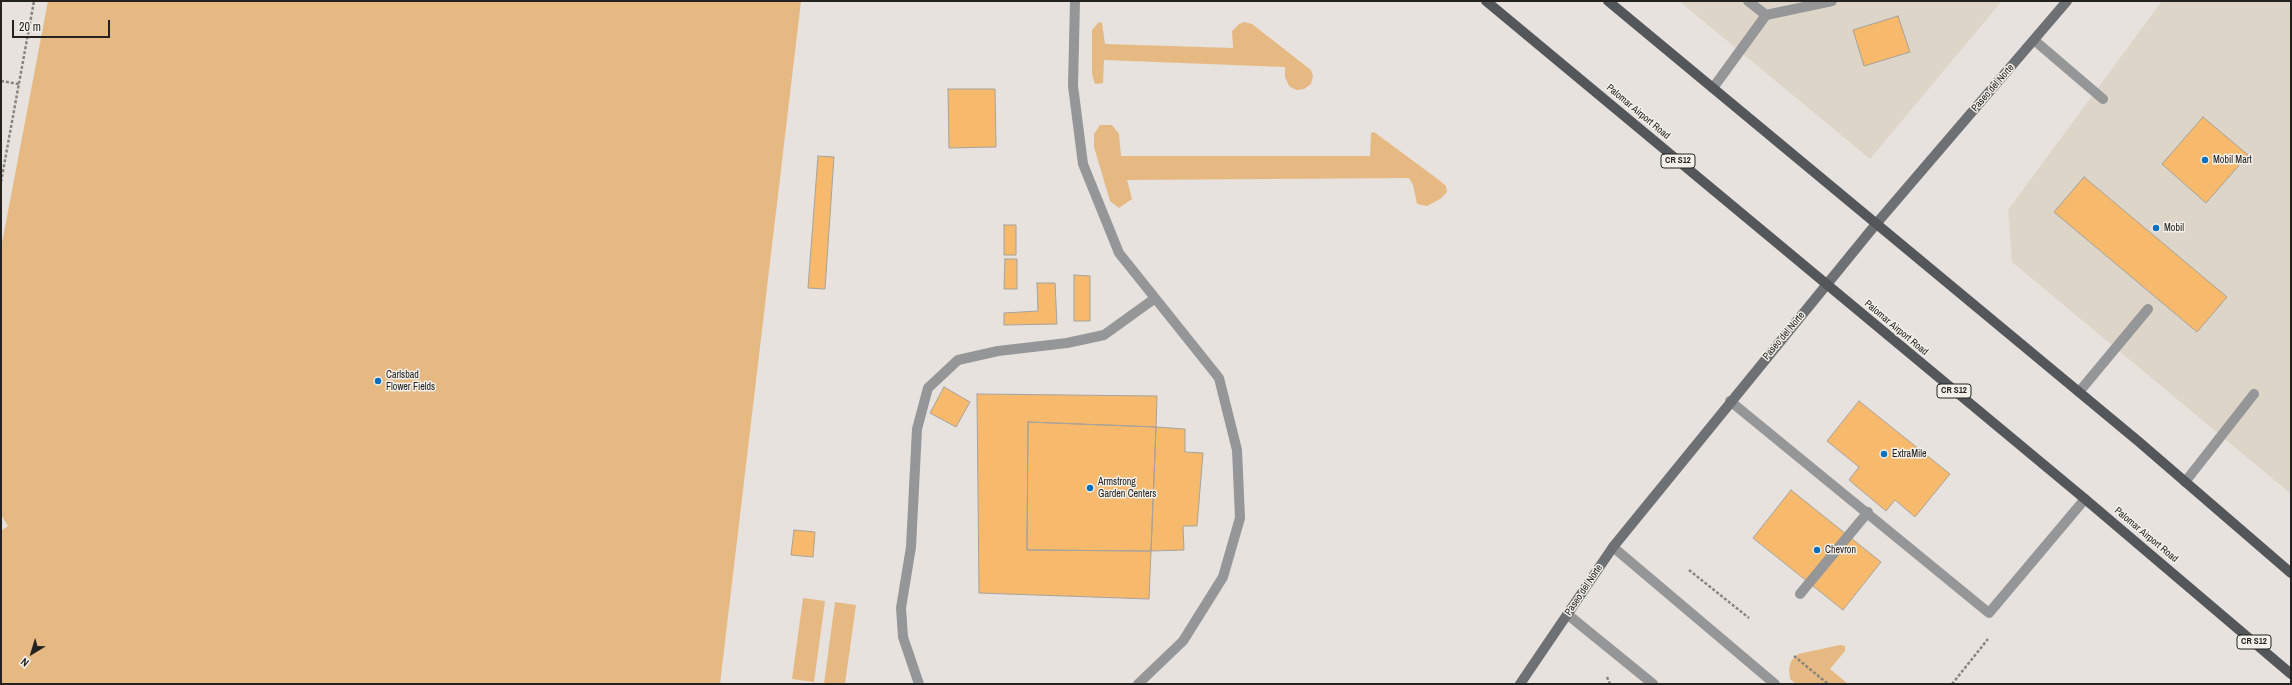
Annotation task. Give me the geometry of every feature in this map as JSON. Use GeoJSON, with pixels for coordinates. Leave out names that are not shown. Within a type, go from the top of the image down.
{"type":"FeatureCollection","features":[{"type":"Feature","properties":{"kind":"main road","name":"Palomar Airport Road"},"geometry":{"type":"LineString","coordinates":[[1486,1],[1827,284],[2291,674]]}},
{"type":"Feature","properties":{"kind":"main road"},"geometry":{"type":"LineString","coordinates":[[1608,1],[2078,392],[2291,573]]}},
{"type":"Feature","properties":{"kind":"main road","name":"Paseo del Norte"},"geometry":{"type":"LineString","coordinates":[[1520,684],[1613,547],[1730,401],[1876,224],[2067,1]]}},
{"type":"Feature","properties":{"kind":"lane"},"geometry":{"type":"LineString","coordinates":[[1075,1],[1073,86],[1083,164],[1119,253],[1154,299],[1179,326],[1219,378],[1237,450],[1240,518],[1223,577],[1183,641],[1138,684]]}},
{"type":"Feature","properties":{"kind":"lane"},"geometry":{"type":"LineString","coordinates":[[1748,1],[1766,15]]}},
{"type":"Feature","properties":{"kind":"lane"},"geometry":{"type":"LineString","coordinates":[[1713,88],[1766,15],[1832,1]]}},
{"type":"Feature","properties":{"kind":"lane"},"geometry":{"type":"LineString","coordinates":[[2034,40],[2104,98]]}},
{"type":"Feature","properties":{"kind":"lane"},"geometry":{"type":"LineString","coordinates":[[919,684],[903,637],[901,608],[911,547],[916,429],[928,388],[958,360],[998,352],[1067,343],[1104,336],[1154,299]]}},
{"type":"Feature","properties":{"kind":"lane"},"geometry":{"type":"LineString","coordinates":[[2078,392],[2148,309]]}},
{"type":"Feature","properties":{"kind":"lane"},"geometry":{"type":"LineString","coordinates":[[2185,482],[2254,394]]}},
{"type":"Feature","properties":{"kind":"lane"},"geometry":{"type":"LineString","coordinates":[[1730,401],[1868,512],[1989,613],[2084,499]]}},
{"type":"Feature","properties":{"kind":"lane"},"geometry":{"type":"LineString","coordinates":[[1800,594],[1868,512]]}},
{"type":"Feature","properties":{"kind":"lane"},"geometry":{"type":"LineString","coordinates":[[1613,547],[1775,684]]}},
{"type":"Feature","properties":{"kind":"lane"},"geometry":{"type":"LineString","coordinates":[[1567,614],[1653,684]]}},
{"type":"Feature","properties":{"kind":"path"},"geometry":{"type":"LineString","coordinates":[[1,182],[34,1]]}},
{"type":"Feature","properties":{"kind":"path"},"geometry":{"type":"LineString","coordinates":[[1,81],[19,84]]}},
{"type":"Feature","properties":{"kind":"path"},"geometry":{"type":"LineString","coordinates":[[1689,570],[1749,618]]}},
{"type":"Feature","properties":{"kind":"path"},"geometry":{"type":"LineString","coordinates":[[1952,684],[1988,639]]}},
{"type":"Feature","properties":{"kind":"path"},"geometry":{"type":"LineString","coordinates":[[1794,656],[1828,684]]}},
{"type":"Feature","properties":{"kind":"path"},"geometry":{"type":"LineString","coordinates":[[1606,675],[1610,684]]}},
{"type":"Feature","properties":{"kind":"shaded area","name":"Carlsbad Flower Fields"},"geometry":{"type":"Polygon","coordinates":[[[48,1],[801,1],[720,684],[1,684],[1,531],[8,526],[1,515],[1,248],[48,1]]]}},
{"type":"Feature","properties":{"kind":"shaded area"},"geometry":{"type":"Polygon","coordinates":[[[1679,1],[2002,1],[1870,159],[1679,1]]]}},
{"type":"Feature","properties":{"kind":"shaded area","name":"Mobil"},"geometry":{"type":"Polygon","coordinates":[[[2162,1],[2291,1],[2291,494],[2012,262],[2008,210],[2162,1]]]}},
{"type":"Feature","properties":{"kind":"shaded area"},"geometry":{"type":"Polygon","coordinates":[[[1099,22],[1102,23],[1105,44],[1233,48],[1232,31],[1239,24],[1244,22],[1252,24],[1311,70],[1313,76],[1311,84],[1304,89],[1296,90],[1289,86],[1285,77],[1285,67],[1104,60],[1103,83],[1095,84],[1092,74],[1092,30],[1099,22]]]}},
{"type":"Feature","properties":{"kind":"shaded area"},"geometry":{"type":"Polygon","coordinates":[[[1100,125],[1112,125],[1119,134],[1121,156],[1370,156],[1371,133],[1374,132],[1439,180],[1446,186],[1447,192],[1440,199],[1427,206],[1417,204],[1413,185],[1409,178],[1127,180],[1132,199],[1119,208],[1110,201],[1094,147],[1094,134],[1100,125]]]}},
{"type":"Feature","properties":{"kind":"shaded area"},"geometry":{"type":"Polygon","coordinates":[[[803,598],[825,601],[814,682],[792,679],[803,598]]]}},
{"type":"Feature","properties":{"kind":"shaded area"},"geometry":{"type":"Polygon","coordinates":[[[835,602],[856,605],[845,684],[824,684],[835,602]]]}},
{"type":"Feature","properties":{"kind":"shaded area"},"geometry":{"type":"Polygon","coordinates":[[[1840,645],[1845,646],[1845,651],[1830,669],[1848,684],[1796,684],[1790,679],[1789,669],[1791,661],[1798,654],[1840,645]]]}},
{"type":"Feature","properties":{"kind":"building"},"geometry":{"type":"Polygon","coordinates":[[[1898,16],[1910,52],[1864,66],[1853,30],[1898,16]]]}},
{"type":"Feature","properties":{"kind":"building"},"geometry":{"type":"Polygon","coordinates":[[[948,89],[995,89],[996,147],[949,148],[948,89]]]}},
{"type":"Feature","properties":{"kind":"building","name":"Mobil Mart"},"geometry":{"type":"Polygon","coordinates":[[[2203,117],[2248,155],[2206,203],[2162,164],[2203,117]]]}},
{"type":"Feature","properties":{"kind":"building"},"geometry":{"type":"Polygon","coordinates":[[[818,156],[834,157],[825,289],[808,288],[818,156]]]}},
{"type":"Feature","properties":{"kind":"building"},"geometry":{"type":"Polygon","coordinates":[[[2084,177],[2227,297],[2197,332],[2054,212],[2084,177]]]}},
{"type":"Feature","properties":{"kind":"building"},"geometry":{"type":"Polygon","coordinates":[[[1004,225],[1016,225],[1016,255],[1004,255],[1004,225]]]}},
{"type":"Feature","properties":{"kind":"building"},"geometry":{"type":"Polygon","coordinates":[[[1005,259],[1017,259],[1017,289],[1004,289],[1005,259]]]}},
{"type":"Feature","properties":{"kind":"building"},"geometry":{"type":"Polygon","coordinates":[[[1074,275],[1090,276],[1090,321],[1074,321],[1074,275]]]}},
{"type":"Feature","properties":{"kind":"building"},"geometry":{"type":"Polygon","coordinates":[[[1037,283],[1055,283],[1057,324],[1004,325],[1004,313],[1038,311],[1037,283]]]}},
{"type":"Feature","properties":{"kind":"building"},"geometry":{"type":"Polygon","coordinates":[[[944,387],[970,402],[956,427],[930,413],[944,387]]]}},
{"type":"Feature","properties":{"kind":"building"},"geometry":{"type":"Polygon","coordinates":[[[977,394],[1157,396],[1156,427],[1028,422],[1027,550],[1151,551],[1149,599],[979,593],[977,394]]]}},
{"type":"Feature","properties":{"kind":"building","name":"ExtraMile"},"geometry":{"type":"Polygon","coordinates":[[[1859,401],[1950,474],[1915,517],[1895,500],[1886,511],[1849,480],[1859,467],[1827,441],[1859,401]]]}},
{"type":"Feature","properties":{"kind":"building","name":"Armstrong Garden Centers"},"geometry":{"type":"Polygon","coordinates":[[[1028,422],[1156,427],[1151,551],[1027,550],[1028,422]]]}},
{"type":"Feature","properties":{"kind":"building"},"geometry":{"type":"Polygon","coordinates":[[[1156,427],[1185,429],[1185,452],[1203,453],[1197,526],[1183,526],[1184,550],[1151,551],[1156,427]]]}},
{"type":"Feature","properties":{"kind":"building","name":"Chevron"},"geometry":{"type":"Polygon","coordinates":[[[1791,490],[1881,562],[1843,610],[1753,538],[1791,490]]]}},
{"type":"Feature","properties":{"kind":"building"},"geometry":{"type":"Polygon","coordinates":[[[794,530],[815,532],[813,557],[791,555],[794,530]]]}},
{"type":"Feature","properties":{"kind":"place","name":"Mobil Mart"},"geometry":{"type":"Point","coordinates":[2205,160]}},
{"type":"Feature","properties":{"kind":"place","name":"Mobil"},"geometry":{"type":"Point","coordinates":[2156,228]}},
{"type":"Feature","properties":{"kind":"place","name":"Carlsbad Flower Fields"},"geometry":{"type":"Point","coordinates":[378,381]}},
{"type":"Feature","properties":{"kind":"place","name":"ExtraMile"},"geometry":{"type":"Point","coordinates":[1884,454]}},
{"type":"Feature","properties":{"kind":"place","name":"Armstrong Garden Centers"},"geometry":{"type":"Point","coordinates":[1090,488]}},
{"type":"Feature","properties":{"kind":"place","name":"Chevron"},"geometry":{"type":"Point","coordinates":[1817,550]}}]}
